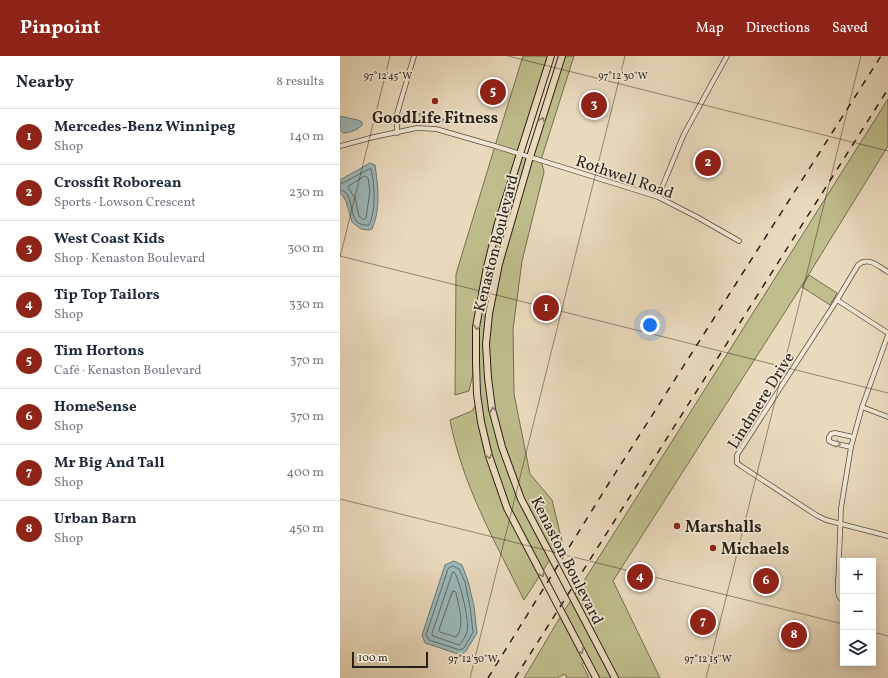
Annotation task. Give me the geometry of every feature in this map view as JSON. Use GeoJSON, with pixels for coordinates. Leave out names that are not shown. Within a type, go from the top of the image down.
{"type":"FeatureCollection","features":[{"type":"Feature","properties":{"kind":"main road","name":"Kenaston Boulevard"},"geometry":{"type":"LineString","coordinates":[[551,56],[498,223],[489,259],[476,327],[476,363],[481,422],[489,456],[507,508],[596,678]]}},
{"type":"Feature","properties":{"kind":"main road","name":"Kenaston Boulevard"},"geometry":{"type":"LineString","coordinates":[[562,56],[530,157],[499,264],[489,314],[486,344],[488,378],[492,409],[502,447],[521,499],[614,678]]}},
{"type":"Feature","properties":{"kind":"street"},"geometry":{"type":"LineString","coordinates":[[397,132],[397,114],[414,56]]}},
{"type":"Feature","properties":{"kind":"street"},"geometry":{"type":"LineString","coordinates":[[658,197],[684,134],[727,56]]}},
{"type":"Feature","properties":{"kind":"street","name":"Rothwell Road"},"geometry":{"type":"LineString","coordinates":[[340,146],[417,128],[436,129],[658,197],[739,241]]}},
{"type":"Feature","properties":{"kind":"street"},"geometry":{"type":"LineString","coordinates":[[840,598],[838,595],[839,523],[845,473],[853,437],[862,407],[888,334],[837,300],[858,265],[863,261],[869,261],[888,272]]}},
{"type":"Feature","properties":{"kind":"street","name":"Lindmere Drive"},"geometry":{"type":"LineString","coordinates":[[837,300],[737,455],[736,459],[737,463],[741,466],[816,515],[826,520],[839,523]]}},
{"type":"Feature","properties":{"kind":"street"},"geometry":{"type":"LineString","coordinates":[[862,407],[888,417]]}},
{"type":"Feature","properties":{"kind":"street"},"geometry":{"type":"LineString","coordinates":[[851,447],[833,443],[829,441],[829,437],[831,434],[835,433],[853,437]]}},
{"type":"Feature","properties":{"kind":"street"},"geometry":{"type":"LineString","coordinates":[[839,523],[888,536]]}},
{"type":"Feature","properties":{"kind":"shaded area"},"geometry":{"type":"Polygon","coordinates":[[[523,56],[551,56],[521,154],[530,157],[562,56],[574,56],[541,160],[544,172],[522,261],[513,329],[514,394],[530,474],[552,500],[562,541],[524,600],[471,490],[455,444],[450,420],[472,411],[478,401],[475,365],[469,391],[455,395],[456,274],[523,56]]]}},
{"type":"Feature","properties":{"kind":"shaded area"},"geometry":{"type":"Polygon","coordinates":[[[888,99],[888,146],[801,287],[613,581],[660,678],[596,678],[587,661],[582,664],[589,678],[567,678],[565,674],[557,678],[524,678],[562,614],[888,99]]]}},
{"type":"Feature","properties":{"kind":"shaded area"},"geometry":{"type":"Polygon","coordinates":[[[809,275],[837,293],[830,305],[802,287],[809,275]]]}},
{"type":"Feature","properties":{"kind":"water"},"geometry":{"type":"Polygon","coordinates":[[[422,113],[455,124],[434,120],[429,117],[425,120],[421,120],[419,114],[422,113]]]}},
{"type":"Feature","properties":{"kind":"water"},"geometry":{"type":"Polygon","coordinates":[[[340,116],[358,120],[362,122],[362,125],[353,131],[343,133],[340,130],[340,116]]]}},
{"type":"Feature","properties":{"kind":"water"},"geometry":{"type":"Polygon","coordinates":[[[370,163],[375,165],[378,205],[377,214],[372,229],[368,230],[361,229],[352,222],[346,201],[340,192],[340,180],[370,163]]]}},
{"type":"Feature","properties":{"kind":"water"},"geometry":{"type":"Polygon","coordinates":[[[454,561],[462,565],[468,581],[474,606],[477,633],[466,651],[462,654],[425,643],[422,635],[445,565],[454,561]]]}},
{"type":"Feature","properties":{"kind":"railway"},"geometry":{"type":"LineString","coordinates":[[488,678],[609,483],[881,56]]}},
{"type":"Feature","properties":{"kind":"railway"},"geometry":{"type":"LineString","coordinates":[[515,678],[888,89]]}},
{"type":"Feature","properties":{"kind":"place","name":"Tim Hortons"},"geometry":{"type":"Point","coordinates":[493,92]}},
{"type":"Feature","properties":{"kind":"place","name":"GoodLife Fitness"},"geometry":{"type":"Point","coordinates":[435,101]}},
{"type":"Feature","properties":{"kind":"place","name":"West Coast Kids"},"geometry":{"type":"Point","coordinates":[594,105]}},
{"type":"Feature","properties":{"kind":"place","name":"Crossfit Roborean"},"geometry":{"type":"Point","coordinates":[708,163]}},
{"type":"Feature","properties":{"kind":"place","name":"Mercedes-Benz Winnipeg"},"geometry":{"type":"Point","coordinates":[546,308]}},
{"type":"Feature","properties":{"kind":"place","name":"Marshalls"},"geometry":{"type":"Point","coordinates":[677,526]}},
{"type":"Feature","properties":{"kind":"place","name":"Michaels"},"geometry":{"type":"Point","coordinates":[713,548]}},
{"type":"Feature","properties":{"kind":"place","name":"Tip Top Tailors"},"geometry":{"type":"Point","coordinates":[640,577]}},
{"type":"Feature","properties":{"kind":"place","name":"HomeSense"},"geometry":{"type":"Point","coordinates":[766,581]}},
{"type":"Feature","properties":{"kind":"place","name":"Mr Big And Tall"},"geometry":{"type":"Point","coordinates":[703,622]}},
{"type":"Feature","properties":{"kind":"place","name":"Urban Barn"},"geometry":{"type":"Point","coordinates":[794,635]}}]}
